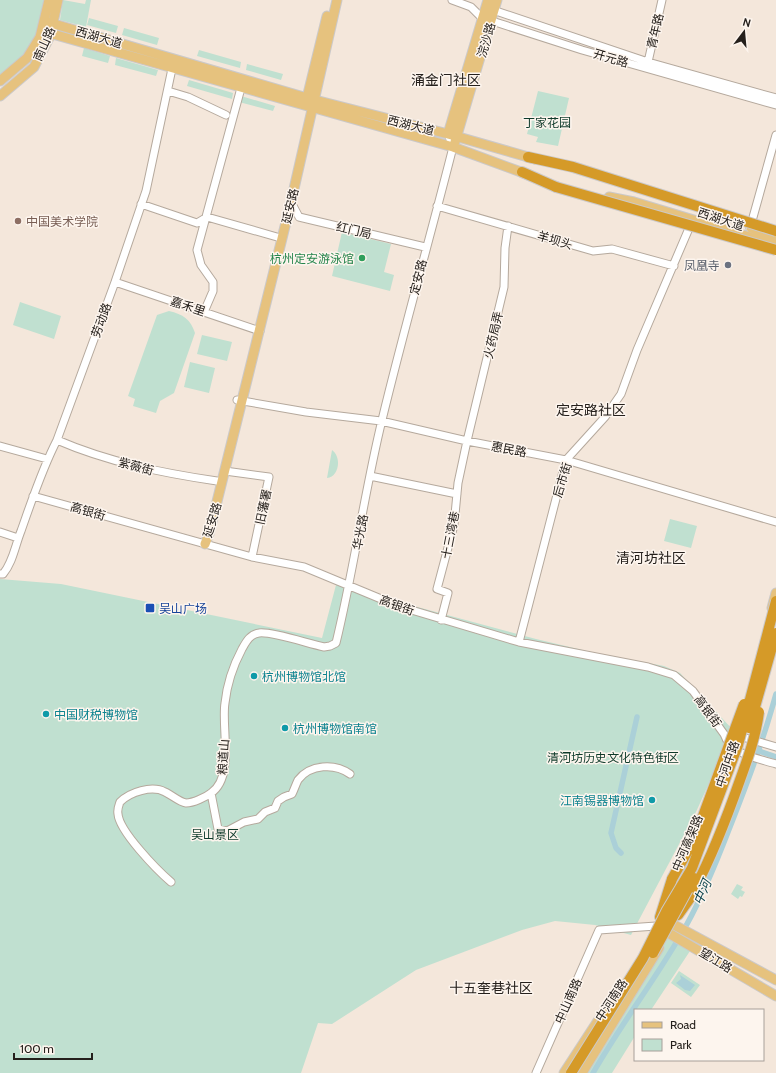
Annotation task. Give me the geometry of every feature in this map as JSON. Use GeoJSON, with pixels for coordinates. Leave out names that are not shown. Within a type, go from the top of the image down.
{"type":"FeatureCollection","features":[{"type":"Feature","properties":{"kind":"highway"},"geometry":{"type":"LineString","coordinates":[[528,157],[573,167],[776,231]]}},
{"type":"Feature","properties":{"kind":"highway"},"geometry":{"type":"LineString","coordinates":[[522,172],[556,187],[776,250]]}},
{"type":"Feature","properties":{"kind":"highway","name":"中河高架路"},"geometry":{"type":"LineString","coordinates":[[578,1073],[648,962],[698,871],[744,745],[776,601]]}},
{"type":"Feature","properties":{"kind":"highway","name":"中河高架路"},"geometry":{"type":"LineString","coordinates":[[571,1073],[643,958],[667,910],[692,868],[738,745],[758,682],[776,633]]}},
{"type":"Feature","properties":{"kind":"highway"},"geometry":{"type":"LineString","coordinates":[[658,921],[672,879],[695,838],[737,719],[758,682]]}},
{"type":"Feature","properties":{"kind":"highway"},"geometry":{"type":"LineString","coordinates":[[677,932],[727,817],[757,732],[758,682]]}},
{"type":"Feature","properties":{"kind":"main road","name":"南山路"},"geometry":{"type":"LineString","coordinates":[[0,81],[27,58],[48,27],[49,0]]}},
{"type":"Feature","properties":{"kind":"main road","name":"南山路"},"geometry":{"type":"LineString","coordinates":[[0,96],[34,67],[58,0]]}},
{"type":"Feature","properties":{"kind":"main road","name":"延安路"},"geometry":{"type":"LineString","coordinates":[[205,544],[209,534],[225,471],[257,330],[291,202],[331,0]]}},
{"type":"Feature","properties":{"kind":"main road","name":"延安路"},"geometry":{"type":"LineString","coordinates":[[257,330],[277,237],[337,0]]}},
{"type":"Feature","properties":{"kind":"main road","name":"浣沙路"},"geometry":{"type":"LineString","coordinates":[[453,147],[458,137],[492,21],[489,6],[497,0]]}},
{"type":"Feature","properties":{"kind":"main road"},"geometry":{"type":"LineString","coordinates":[[448,134],[482,18],[489,6]]}},
{"type":"Feature","properties":{"kind":"main road","name":"西湖大道"},"geometry":{"type":"LineString","coordinates":[[48,27],[310,103],[453,147],[522,172],[616,200],[634,202],[749,232],[776,236]]}},
{"type":"Feature","properties":{"kind":"main road","name":"西湖大道"},"geometry":{"type":"LineString","coordinates":[[173,63],[241,88],[448,134],[528,157],[749,232]]}},
{"type":"Feature","properties":{"kind":"main road"},"geometry":{"type":"LineString","coordinates":[[749,232],[776,245]]}},
{"type":"Feature","properties":{"kind":"main road"},"geometry":{"type":"LineString","coordinates":[[749,232],[752,242],[776,250]]}},
{"type":"Feature","properties":{"kind":"main road","name":"延安路"},"geometry":{"type":"LineString","coordinates":[[205,544],[204,532],[240,400]]}},
{"type":"Feature","properties":{"kind":"main road","name":"中河中路"},"geometry":{"type":"LineString","coordinates":[[658,921],[688,868],[733,748],[776,593]]}},
{"type":"Feature","properties":{"kind":"main road","name":"中河中路"},"geometry":{"type":"LineString","coordinates":[[677,932],[754,740],[776,648]]}},
{"type":"Feature","properties":{"kind":"main road","name":"望江路"},"geometry":{"type":"LineString","coordinates":[[658,921],[776,996]]}},
{"type":"Feature","properties":{"kind":"main road","name":"中河南路"},"geometry":{"type":"LineString","coordinates":[[564,1073],[640,956],[658,921]]}},
{"type":"Feature","properties":{"kind":"main road","name":"望江路"},"geometry":{"type":"LineString","coordinates":[[677,932],[776,980]]}},
{"type":"Feature","properties":{"kind":"main road","name":"中河南路"},"geometry":{"type":"LineString","coordinates":[[582,1073],[652,962],[677,932]]}},
{"type":"Feature","properties":{"kind":"street","name":"开元路"},"geometry":{"type":"LineString","coordinates":[[452,0],[471,7],[482,18],[582,50],[776,105]]}},
{"type":"Feature","properties":{"kind":"street","name":"青年路"},"geometry":{"type":"LineString","coordinates":[[648,62],[662,0]]}},
{"type":"Feature","properties":{"kind":"street","name":"开元路"},"geometry":{"type":"LineString","coordinates":[[489,6],[648,62],[776,98]]}},
{"type":"Feature","properties":{"kind":"street","name":"劳动路"},"geometry":{"type":"LineString","coordinates":[[2,574],[11,561],[47,459],[57,440],[115,282],[146,191],[173,63]]}},
{"type":"Feature","properties":{"kind":"street"},"geometry":{"type":"LineString","coordinates":[[204,312],[213,291],[213,282],[201,265],[197,250],[241,88]]}},
{"type":"Feature","properties":{"kind":"street"},"geometry":{"type":"LineString","coordinates":[[168,91],[188,97],[226,115]]}},
{"type":"Feature","properties":{"kind":"street"},"geometry":{"type":"LineString","coordinates":[[448,134],[453,147]]}},
{"type":"Feature","properties":{"kind":"street"},"geometry":{"type":"LineString","coordinates":[[749,232],[776,135]]}},
{"type":"Feature","properties":{"kind":"street","name":"定安路"},"geometry":{"type":"LineString","coordinates":[[381,421],[425,247],[453,147]]}},
{"type":"Feature","properties":{"kind":"street","name":"红门局"},"geometry":{"type":"LineString","coordinates":[[291,202],[300,217],[425,247]]}},
{"type":"Feature","properties":{"kind":"street"},"geometry":{"type":"LineString","coordinates":[[141,204],[197,223],[207,217],[277,237]]}},
{"type":"Feature","properties":{"kind":"street","name":"羊坝头"},"geometry":{"type":"LineString","coordinates":[[437,206],[593,251],[612,249],[674,266]]}},
{"type":"Feature","properties":{"kind":"street","name":"火药局弄"},"geometry":{"type":"LineString","coordinates":[[467,441],[504,287],[505,248],[508,226]]}},
{"type":"Feature","properties":{"kind":"street","name":"后市街"},"geometry":{"type":"LineString","coordinates":[[519,642],[566,460],[604,417],[621,394],[637,350],[690,226]]}},
{"type":"Feature","properties":{"kind":"street","name":"嘉禾里"},"geometry":{"type":"LineString","coordinates":[[115,282],[257,330]]}},
{"type":"Feature","properties":{"kind":"street","name":"惠民路"},"geometry":{"type":"LineString","coordinates":[[240,400],[306,412],[381,421],[467,441],[566,460],[776,522]]}},
{"type":"Feature","properties":{"kind":"street","name":"华光路"},"geometry":{"type":"LineString","coordinates":[[336,643],[349,587],[381,421]]}},
{"type":"Feature","properties":{"kind":"street","name":"紫薇街"},"geometry":{"type":"LineString","coordinates":[[57,440],[85,452],[164,473],[217,480]]}},
{"type":"Feature","properties":{"kind":"street","name":"十三湾巷"},"geometry":{"type":"LineString","coordinates":[[441,620],[448,593],[438,590],[454,525],[457,494],[467,441]]}},
{"type":"Feature","properties":{"kind":"street"},"geometry":{"type":"LineString","coordinates":[[0,446],[47,459]]}},
{"type":"Feature","properties":{"kind":"street","name":"旧藩署"},"geometry":{"type":"LineString","coordinates":[[225,471],[269,477],[252,557]]}},
{"type":"Feature","properties":{"kind":"street"},"geometry":{"type":"LineString","coordinates":[[370,476],[457,494]]}},
{"type":"Feature","properties":{"kind":"street","name":"高银街"},"geometry":{"type":"LineString","coordinates":[[33,496],[252,557],[304,567],[349,587],[398,606],[519,642],[648,667],[674,675],[693,691],[724,734],[726,741],[733,748]]}},
{"type":"Feature","properties":{"kind":"street"},"geometry":{"type":"LineString","coordinates":[[0,532],[18,538]]}},
{"type":"Feature","properties":{"kind":"street","name":"粮道山"},"geometry":{"type":"LineString","coordinates":[[212,793],[219,786],[224,772],[224,704],[230,679],[238,657],[250,637],[254,634],[265,633],[324,647],[336,643]]}},
{"type":"Feature","properties":{"kind":"street"},"geometry":{"type":"LineString","coordinates":[[724,734],[737,735],[775,746]]}},
{"type":"Feature","properties":{"kind":"street"},"geometry":{"type":"LineString","coordinates":[[733,748],[748,755],[776,764]]}},
{"type":"Feature","properties":{"kind":"street"},"geometry":{"type":"LineString","coordinates":[[171,882],[157,870],[139,849],[120,821],[118,814],[120,802],[132,794],[157,789],[186,803],[193,802],[212,793],[218,829],[227,831],[244,822],[258,819],[265,812],[275,808],[278,801],[292,794],[298,780],[309,771],[330,766],[345,770],[350,774]]}},
{"type":"Feature","properties":{"kind":"street","name":"中山南路"},"geometry":{"type":"LineString","coordinates":[[536,1073],[599,930],[658,921]]}},
{"type":"Feature","properties":{"kind":"green space"},"geometry":{"type":"Polygon","coordinates":[[[0,0],[55,0],[52,11],[41,33],[0,80],[0,0]]]}},
{"type":"Feature","properties":{"kind":"green space"},"geometry":{"type":"Polygon","coordinates":[[[63,0],[85,4],[86,0],[91,0],[86,27],[60,20],[63,0]]]}},
{"type":"Feature","properties":{"kind":"green space"},"geometry":{"type":"Polygon","coordinates":[[[89,18],[118,26],[116,33],[87,25],[89,18]]]}},
{"type":"Feature","properties":{"kind":"green space"},"geometry":{"type":"Polygon","coordinates":[[[124,28],[159,38],[157,45],[122,35],[124,28]]]}},
{"type":"Feature","properties":{"kind":"green space"},"geometry":{"type":"Polygon","coordinates":[[[84,48],[110,56],[108,63],[82,56],[84,48]]]}},
{"type":"Feature","properties":{"kind":"green space"},"geometry":{"type":"Polygon","coordinates":[[[199,50],[241,62],[240,68],[197,56],[199,50]]]}},
{"type":"Feature","properties":{"kind":"green space"},"geometry":{"type":"Polygon","coordinates":[[[116,58],[158,70],[156,76],[115,65],[116,58]]]}},
{"type":"Feature","properties":{"kind":"green space"},"geometry":{"type":"Polygon","coordinates":[[[247,64],[283,74],[281,80],[246,70],[247,64]]]}},
{"type":"Feature","properties":{"kind":"green space"},"geometry":{"type":"Polygon","coordinates":[[[189,80],[233,93],[232,99],[187,86],[189,80]]]}},
{"type":"Feature","properties":{"kind":"green space","name":"丁家花园"},"geometry":{"type":"Polygon","coordinates":[[[538,91],[569,98],[558,146],[536,142],[538,137],[527,134],[538,91]]]}},
{"type":"Feature","properties":{"kind":"green space"},"geometry":{"type":"Polygon","coordinates":[[[241,96],[275,106],[273,111],[239,102],[241,96]]]}},
{"type":"Feature","properties":{"kind":"green space","name":"杭州定安游泳馆"},"geometry":{"type":"Polygon","coordinates":[[[342,232],[391,244],[384,272],[394,275],[390,291],[332,276],[342,232]]]}},
{"type":"Feature","properties":{"kind":"green space"},"geometry":{"type":"Polygon","coordinates":[[[20,302],[61,316],[54,339],[13,325],[20,302]]]}},
{"type":"Feature","properties":{"kind":"green space"},"geometry":{"type":"Polygon","coordinates":[[[169,311],[186,318],[191,324],[195,333],[174,393],[160,401],[156,413],[133,406],[135,399],[128,396],[157,315],[169,311]]]}},
{"type":"Feature","properties":{"kind":"green space"},"geometry":{"type":"Polygon","coordinates":[[[202,335],[232,342],[227,361],[197,354],[202,335]]]}},
{"type":"Feature","properties":{"kind":"green space"},"geometry":{"type":"Polygon","coordinates":[[[190,362],[215,368],[209,393],[184,387],[190,362]]]}},
{"type":"Feature","properties":{"kind":"green space"},"geometry":{"type":"Polygon","coordinates":[[[332,450],[337,457],[338,466],[334,474],[327,478],[332,450]]]}},
{"type":"Feature","properties":{"kind":"green space"},"geometry":{"type":"Polygon","coordinates":[[[670,519],[697,526],[691,548],[664,541],[670,519]]]}},
{"type":"Feature","properties":{"kind":"green space","name":"吴山景区"},"geometry":{"type":"Polygon","coordinates":[[[0,579],[61,584],[322,638],[336,585],[536,639],[595,653],[664,666],[680,673],[733,730],[696,812],[631,935],[595,925],[555,921],[522,930],[416,970],[332,1024],[318,1023],[301,1073],[0,1073],[0,579]]]}},
{"type":"Feature","properties":{"kind":"green space"},"geometry":{"type":"Polygon","coordinates":[[[737,884],[743,887],[741,890],[745,892],[742,897],[740,896],[738,899],[731,894],[737,884]]]}},
{"type":"Feature","properties":{"kind":"green space"},"geometry":{"type":"Polygon","coordinates":[[[668,934],[676,941],[604,1050],[591,1073],[585,1073],[668,934]]]}},
{"type":"Feature","properties":{"kind":"green space"},"geometry":{"type":"Polygon","coordinates":[[[679,942],[690,951],[652,1009],[635,1009],[679,942]]]}},
{"type":"Feature","properties":{"kind":"green space"},"geometry":{"type":"Polygon","coordinates":[[[679,971],[700,985],[691,997],[671,983],[679,971]]]}},
{"type":"Feature","properties":{"kind":"green space"},"geometry":{"type":"Polygon","coordinates":[[[634,1010],[634,1038],[612,1073],[595,1073],[607,1051],[634,1010]]]}},
{"type":"Feature","properties":{"kind":"water"},"geometry":{"type":"Polygon","coordinates":[[[680,975],[695,985],[690,991],[685,990],[676,983],[681,979],[680,975]]]}},
{"type":"Feature","properties":{"kind":"waterway","name":"中河"},"geometry":{"type":"LineString","coordinates":[[593,1073],[676,943],[698,902],[719,855],[748,781],[766,729],[776,694]]}},
{"type":"Feature","properties":{"kind":"waterway"},"geometry":{"type":"LineString","coordinates":[[621,853],[616,848],[611,833],[637,717]]}},
{"type":"Feature","properties":{"kind":"waterway"},"geometry":{"type":"LineString","coordinates":[[759,751],[776,757]]}},
{"type":"Feature","properties":{"kind":"place","name":"中国美术学院"},"geometry":{"type":"Point","coordinates":[18,221]}},
{"type":"Feature","properties":{"kind":"place","name":"杭州定安游泳馆"},"geometry":{"type":"Point","coordinates":[362,258]}},
{"type":"Feature","properties":{"kind":"place","name":"凤凰寺"},"geometry":{"type":"Point","coordinates":[728,265]}},
{"type":"Feature","properties":{"kind":"place","name":"吴山广场"},"geometry":{"type":"Point","coordinates":[150,608]}},
{"type":"Feature","properties":{"kind":"place","name":"杭州博物馆北馆"},"geometry":{"type":"Point","coordinates":[254,676]}},
{"type":"Feature","properties":{"kind":"place","name":"中国财税博物馆"},"geometry":{"type":"Point","coordinates":[46,714]}},
{"type":"Feature","properties":{"kind":"place","name":"杭州博物馆南馆"},"geometry":{"type":"Point","coordinates":[285,728]}},
{"type":"Feature","properties":{"kind":"place","name":"江南锡器博物馆"},"geometry":{"type":"Point","coordinates":[652,800]}},
{"type":"Feature","properties":{"kind":"district","name":"涌金门社区"},"geometry":{"type":"Point","coordinates":[446,80]}},
{"type":"Feature","properties":{"kind":"district","name":"定安路社区"},"geometry":{"type":"Point","coordinates":[591,410]}},
{"type":"Feature","properties":{"kind":"district","name":"清河坊社区"},"geometry":{"type":"Point","coordinates":[651,558]}},
{"type":"Feature","properties":{"kind":"district","name":"十五奎巷社区"},"geometry":{"type":"Point","coordinates":[491,988]}},
{"type":"Feature","properties":{"kind":"park label","name":"清河坊历史文化特色街区"},"geometry":{"type":"Point","coordinates":[613,757]}}]}
